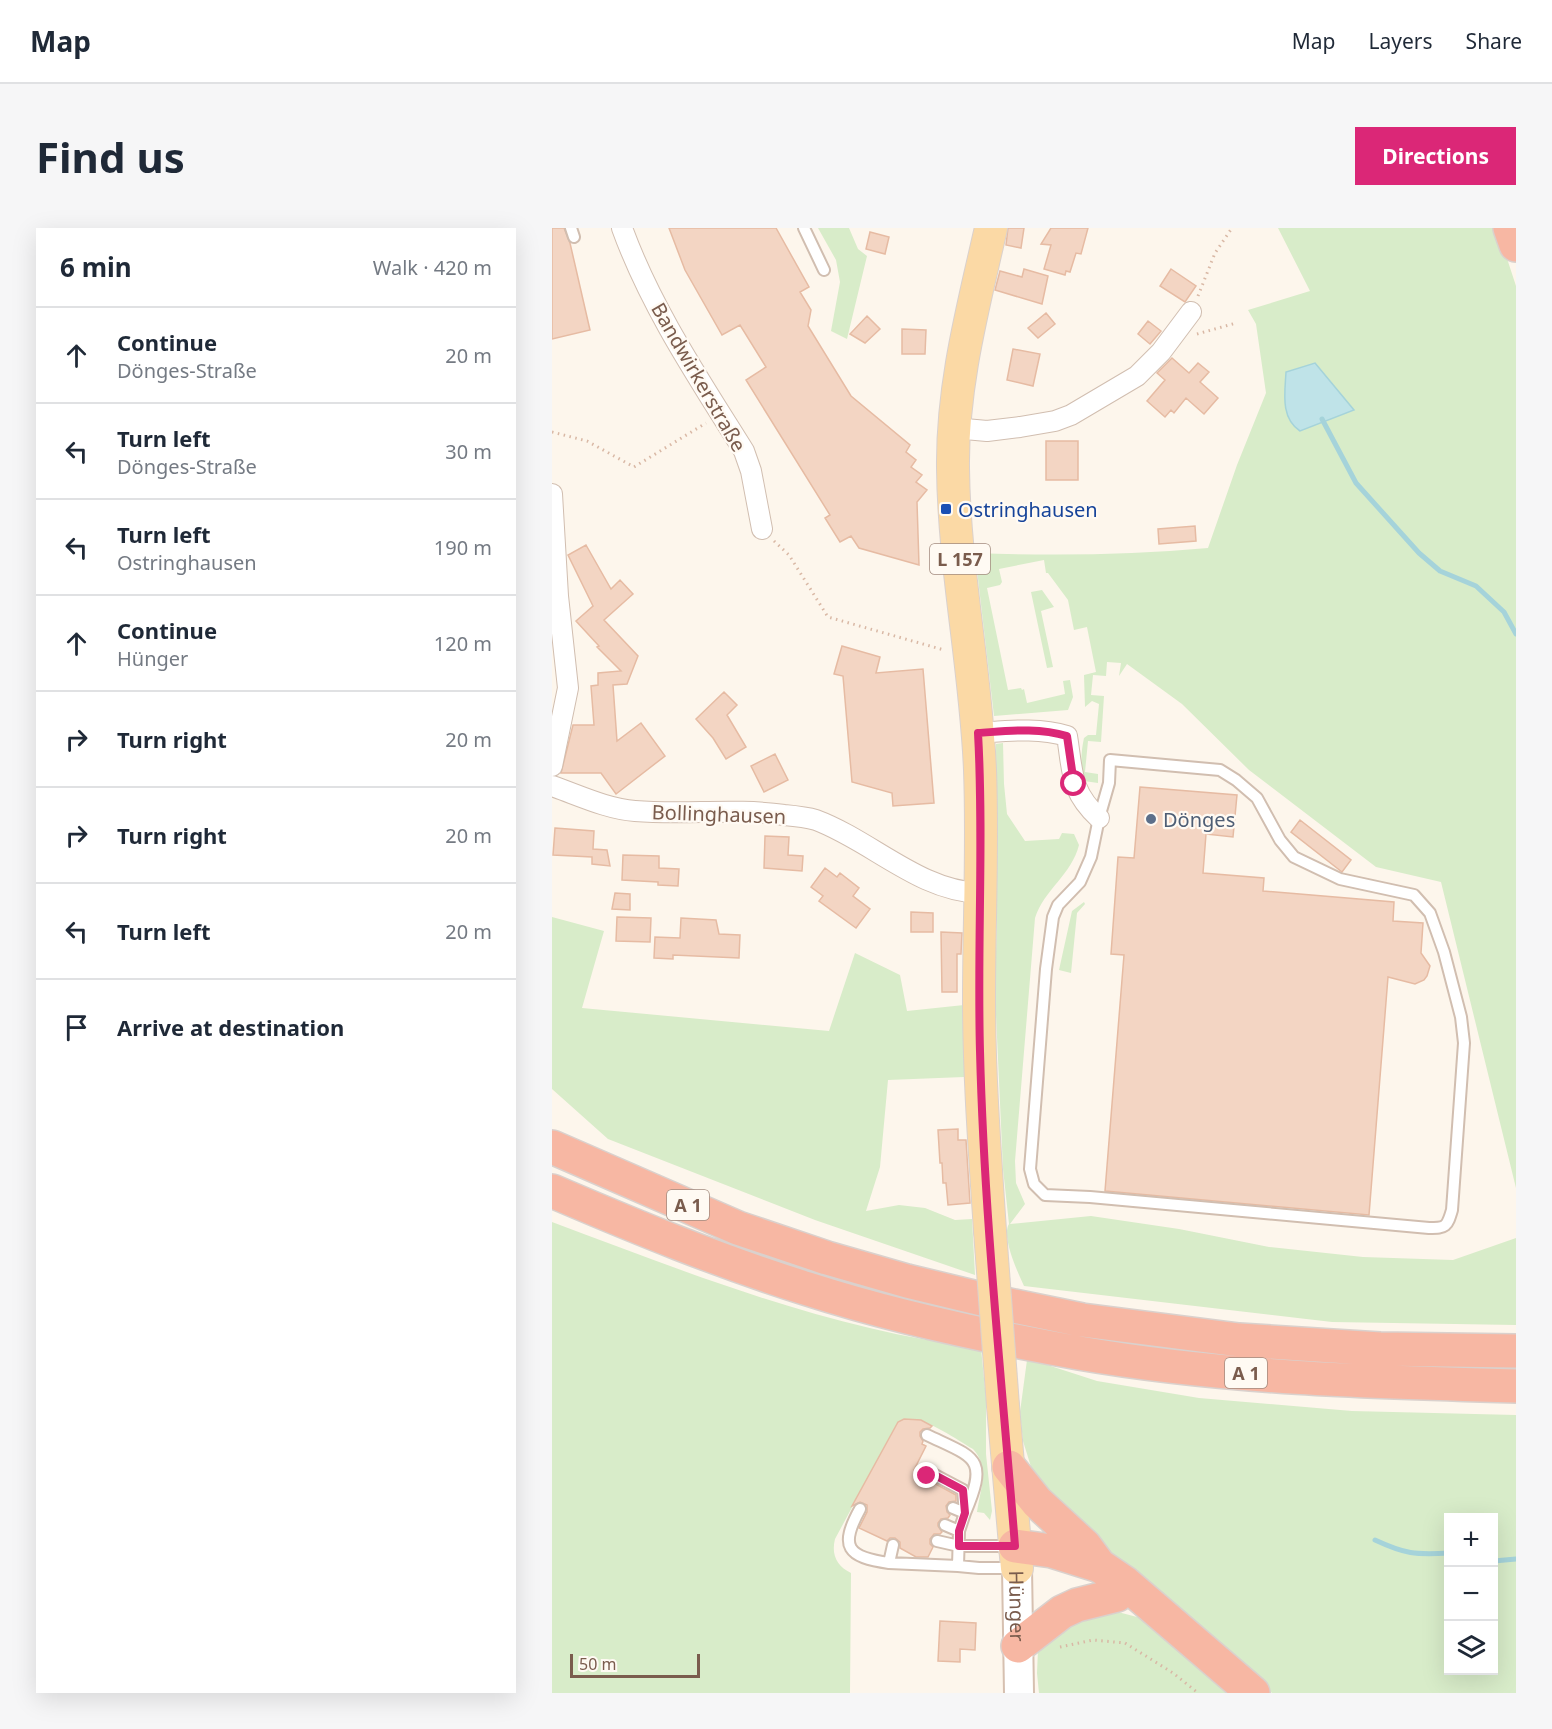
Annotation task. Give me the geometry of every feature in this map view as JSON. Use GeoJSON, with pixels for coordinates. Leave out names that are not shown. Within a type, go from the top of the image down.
{"type":"FeatureCollection","features":[{"type":"Feature","properties":{"kind":"highway"},"geometry":{"type":"LineString","coordinates":[[1510,228],[1516,245]]}},
{"type":"Feature","properties":{"kind":"highway","name":"A 1"},"geometry":{"type":"LineString","coordinates":[[552,1147],[738,1228],[838,1261],[990,1301],[1082,1320],[1239,1340],[1380,1349],[1516,1351]]}},
{"type":"Feature","properties":{"kind":"highway","name":"A 1"},"geometry":{"type":"LineString","coordinates":[[552,1191],[700,1251],[809,1289],[994,1336],[1081,1353],[1302,1379],[1516,1386]]}},
{"type":"Feature","properties":{"kind":"highway"},"geometry":{"type":"LineString","coordinates":[[1412,1383],[1516,1404]]}},
{"type":"Feature","properties":{"kind":"highway"},"geometry":{"type":"LineString","coordinates":[[1009,1467],[1037,1502],[1085,1546],[1100,1566]]}},
{"type":"Feature","properties":{"kind":"highway"},"geometry":{"type":"LineString","coordinates":[[1016,1557],[1052,1551],[1100,1566],[1125,1583],[1253,1693]]}},
{"type":"Feature","properties":{"kind":"highway"},"geometry":{"type":"LineString","coordinates":[[1016,1557],[1045,1571],[1134,1602],[1169,1621]]}},
{"type":"Feature","properties":{"kind":"highway"},"geometry":{"type":"LineString","coordinates":[[1018,1646],[1062,1612],[1077,1605],[1117,1595]]}},
{"type":"Feature","properties":{"kind":"main road","name":"L 157"},"geometry":{"type":"LineString","coordinates":[[980,893],[981,805],[978,733],[955,508],[954,429],[964,345],[991,228]]}},
{"type":"Feature","properties":{"kind":"main road","name":"Hünger"},"geometry":{"type":"LineString","coordinates":[[980,893],[980,1051],[990,1231],[1016,1557],[1019,1693]]}},
{"type":"Feature","properties":{"kind":"street","name":"Bandwirkerstraße"},"geometry":{"type":"LineString","coordinates":[[622,228],[645,284],[665,321],[744,451],[751,471],[762,529]]}},
{"type":"Feature","properties":{"kind":"street"},"geometry":{"type":"LineString","coordinates":[[954,429],[987,431],[1055,421],[1071,415],[1137,376],[1168,343],[1191,312]]}},
{"type":"Feature","properties":{"kind":"street"},"geometry":{"type":"LineString","coordinates":[[552,494],[558,596],[568,688],[552,766]]}},
{"type":"Feature","properties":{"kind":"street"},"geometry":{"type":"LineString","coordinates":[[978,733],[1032,730],[1067,736],[1074,784],[1080,797],[1099,818]]}},
{"type":"Feature","properties":{"kind":"street","name":"Bollinghausen"},"geometry":{"type":"LineString","coordinates":[[552,786],[632,811],[763,812],[808,818],[850,837],[934,884],[963,893],[980,893]]}},
{"type":"Feature","properties":{"kind":"lane"},"geometry":{"type":"LineString","coordinates":[[804,228],[824,270]]}},
{"type":"Feature","properties":{"kind":"lane"},"geometry":{"type":"LineString","coordinates":[[1110,760],[1220,770],[1257,798],[1281,840],[1294,857],[1340,879],[1414,895],[1430,913],[1444,952],[1461,1017],[1464,1043],[1452,1210],[1448,1223],[1443,1228],[1045,1195],[1034,1184],[1030,1168],[1046,969],[1053,917],[1058,905],[1080,882],[1091,857],[1099,818],[1109,783],[1110,760]]}},
{"type":"Feature","properties":{"kind":"lane"},"geometry":{"type":"LineString","coordinates":[[927,1435],[969,1455],[975,1462],[977,1477],[975,1490],[959,1531],[956,1565]]}},
{"type":"Feature","properties":{"kind":"lane"},"geometry":{"type":"LineString","coordinates":[[927,1476],[929,1472],[963,1490],[965,1513]]}},
{"type":"Feature","properties":{"kind":"lane"},"geometry":{"type":"LineString","coordinates":[[954,1508],[965,1513]]}},
{"type":"Feature","properties":{"kind":"lane"},"geometry":{"type":"LineString","coordinates":[[860,1509],[848,1534],[849,1546],[854,1553],[869,1559],[889,1563],[979,1568],[1016,1557]]}},
{"type":"Feature","properties":{"kind":"lane"},"geometry":{"type":"LineString","coordinates":[[945,1525],[959,1531]]}},
{"type":"Feature","properties":{"kind":"lane"},"geometry":{"type":"LineString","coordinates":[[937,1541],[1016,1557]]}},
{"type":"Feature","properties":{"kind":"lane"},"geometry":{"type":"LineString","coordinates":[[889,1563],[893,1545]]}},
{"type":"Feature","properties":{"kind":"lane"},"geometry":{"type":"LineString","coordinates":[[928,1557],[956,1565]]}},
{"type":"Feature","properties":{"kind":"path"},"geometry":{"type":"LineString","coordinates":[[1191,312],[1215,253],[1232,228]]}},
{"type":"Feature","properties":{"kind":"path"},"geometry":{"type":"LineString","coordinates":[[1168,343],[1236,323]]}},
{"type":"Feature","properties":{"kind":"path"},"geometry":{"type":"LineString","coordinates":[[552,432],[587,441],[634,467],[721,414]]}},
{"type":"Feature","properties":{"kind":"path"},"geometry":{"type":"LineString","coordinates":[[762,529],[789,555],[828,617],[944,651],[944,640]]}},
{"type":"Feature","properties":{"kind":"path"},"geometry":{"type":"LineString","coordinates":[[1052,1648],[1093,1640],[1125,1643],[1173,1673],[1198,1693]]}},
{"type":"Feature","properties":{"kind":"green space"},"geometry":{"type":"Polygon","coordinates":[[[818,228],[849,228],[858,249],[867,256],[847,339],[831,331],[840,282],[836,260],[818,228]]]}},
{"type":"Feature","properties":{"kind":"green space"},"geometry":{"type":"Polygon","coordinates":[[[1278,228],[1497,228],[1516,286],[1516,1188],[1441,882],[1376,867],[1249,770],[1182,704],[1127,664],[1119,676],[1121,663],[1107,662],[1106,676],[1093,675],[1091,695],[1104,696],[1101,742],[1088,741],[1085,772],[1098,774],[1098,783],[1084,781],[1081,765],[1083,743],[1084,738],[1088,735],[1096,735],[1099,704],[1092,701],[1085,707],[1084,675],[1096,672],[1087,627],[1074,630],[1068,600],[1046,573],[1044,560],[999,569],[1002,582],[1000,585],[987,588],[1008,690],[1024,689],[1027,703],[1065,694],[1063,681],[1070,680],[1073,697],[1068,710],[994,716],[975,553],[1092,554],[1208,548],[1237,465],[1266,393],[1256,324],[1248,310],[1310,291],[1278,228]]]}},
{"type":"Feature","properties":{"kind":"green space"},"geometry":{"type":"Polygon","coordinates":[[[1042,590],[1054,607],[1041,611],[1053,667],[1047,668],[1031,592],[1042,590]]]}},
{"type":"Feature","properties":{"kind":"green space"},"geometry":{"type":"Polygon","coordinates":[[[1003,743],[1007,814],[1025,841],[1059,839],[1062,833],[1074,834],[1079,845],[1070,865],[1039,908],[1035,918],[1015,1161],[1016,1183],[1025,1204],[1010,1224],[1091,1216],[1179,1229],[1269,1247],[1363,1257],[1453,1260],[1516,1238],[1516,1325],[1332,1322],[1024,1286],[1011,1255],[1007,1237],[1009,1224],[1003,1169],[995,993],[996,744],[1003,743]]]}},
{"type":"Feature","properties":{"kind":"green space"},"geometry":{"type":"Polygon","coordinates":[[[1084,902],[1085,904],[1077,913],[1071,973],[1059,970],[1072,911],[1084,902]]]}},
{"type":"Feature","properties":{"kind":"green space"},"geometry":{"type":"Polygon","coordinates":[[[552,917],[604,931],[582,1008],[829,1031],[855,953],[900,975],[907,1011],[964,1005],[964,1077],[888,1080],[880,1167],[866,1211],[899,1205],[925,1208],[955,1220],[972,1219],[975,1275],[815,1220],[608,1139],[552,1089],[552,917]]]}},
{"type":"Feature","properties":{"kind":"green space"},"geometry":{"type":"Polygon","coordinates":[[[552,1222],[658,1262],[816,1314],[925,1340],[981,1348],[986,1399],[986,1454],[992,1511],[990,1520],[984,1513],[977,1512],[983,1471],[973,1449],[927,1423],[917,1420],[898,1422],[835,1539],[836,1559],[851,1573],[850,1693],[552,1693],[552,1222]]]}},
{"type":"Feature","properties":{"kind":"green space"},"geometry":{"type":"Polygon","coordinates":[[[1029,1359],[1097,1381],[1199,1398],[1352,1411],[1516,1415],[1516,1693],[1272,1693],[1071,1520],[1036,1483],[1023,1441],[1020,1412],[1027,1360],[1029,1359]]]}},
{"type":"Feature","properties":{"kind":"green space"},"geometry":{"type":"Polygon","coordinates":[[[1114,1611],[1141,1618],[1236,1693],[1039,1693],[1038,1649],[1063,1621],[1114,1611]]]}},
{"type":"Feature","properties":{"kind":"water"},"geometry":{"type":"Polygon","coordinates":[[[1315,363],[1354,410],[1300,431],[1289,419],[1285,404],[1286,372],[1315,363]]]}},
{"type":"Feature","properties":{"kind":"building"},"geometry":{"type":"Polygon","coordinates":[[[552,228],[564,228],[570,243],[590,330],[552,339],[552,228]]]}},
{"type":"Feature","properties":{"kind":"building"},"geometry":{"type":"Polygon","coordinates":[[[669,228],[776,228],[809,287],[800,292],[811,310],[808,326],[851,396],[910,445],[906,452],[916,460],[911,467],[922,475],[916,482],[927,490],[917,502],[919,565],[859,548],[851,536],[840,542],[825,518],[830,515],[746,380],[766,367],[740,325],[722,335],[685,270],[669,228]]]}},
{"type":"Feature","properties":{"kind":"building"},"geometry":{"type":"Polygon","coordinates":[[[1008,228],[1024,228],[1021,248],[1006,245],[1008,228]]]}},
{"type":"Feature","properties":{"kind":"building"},"geometry":{"type":"Polygon","coordinates":[[[1051,228],[1088,228],[1081,254],[1076,253],[1070,272],[1066,271],[1065,275],[1044,269],[1051,245],[1041,244],[1051,228]]]}},
{"type":"Feature","properties":{"kind":"building"},"geometry":{"type":"Polygon","coordinates":[[[870,232],[889,237],[885,254],[866,249],[870,232]]]}},
{"type":"Feature","properties":{"kind":"building"},"geometry":{"type":"Polygon","coordinates":[[[1024,269],[1048,276],[1042,304],[995,290],[1000,271],[1022,277],[1024,269]]]}},
{"type":"Feature","properties":{"kind":"building"},"geometry":{"type":"Polygon","coordinates":[[[1171,269],[1196,286],[1185,302],[1160,286],[1171,269]]]}},
{"type":"Feature","properties":{"kind":"building"},"geometry":{"type":"Polygon","coordinates":[[[1046,313],[1055,324],[1038,338],[1028,328],[1046,313]]]}},
{"type":"Feature","properties":{"kind":"building"},"geometry":{"type":"Polygon","coordinates":[[[867,316],[880,329],[865,343],[850,334],[867,316]]]}},
{"type":"Feature","properties":{"kind":"building"},"geometry":{"type":"Polygon","coordinates":[[[1148,321],[1161,331],[1150,344],[1138,334],[1148,321]]]}},
{"type":"Feature","properties":{"kind":"building"},"geometry":{"type":"Polygon","coordinates":[[[902,329],[926,330],[925,354],[902,354],[902,329]]]}},
{"type":"Feature","properties":{"kind":"building"},"geometry":{"type":"Polygon","coordinates":[[[1013,349],[1040,354],[1033,386],[1007,380],[1013,349]]]}},
{"type":"Feature","properties":{"kind":"building"},"geometry":{"type":"Polygon","coordinates":[[[1172,358],[1189,373],[1198,363],[1209,372],[1200,382],[1218,398],[1204,414],[1186,398],[1174,413],[1171,410],[1165,417],[1147,401],[1165,380],[1157,373],[1172,358]]]}},
{"type":"Feature","properties":{"kind":"building"},"geometry":{"type":"Polygon","coordinates":[[[1046,441],[1078,441],[1078,480],[1046,480],[1046,441]]]}},
{"type":"Feature","properties":{"kind":"building"},"geometry":{"type":"Polygon","coordinates":[[[1195,526],[1196,541],[1159,544],[1158,529],[1195,526]]]}},
{"type":"Feature","properties":{"kind":"building"},"geometry":{"type":"Polygon","coordinates":[[[586,545],[611,589],[620,580],[633,594],[604,620],[638,656],[627,684],[613,685],[617,741],[641,723],[665,756],[616,794],[601,773],[561,773],[573,725],[594,725],[591,686],[598,685],[598,673],[621,671],[576,621],[593,606],[568,555],[586,545]]]}},
{"type":"Feature","properties":{"kind":"building"},"geometry":{"type":"Polygon","coordinates":[[[842,646],[880,657],[876,673],[923,669],[934,803],[893,806],[892,793],[852,782],[843,676],[834,674],[842,646]]]}},
{"type":"Feature","properties":{"kind":"building"},"geometry":{"type":"Polygon","coordinates":[[[724,692],[737,705],[727,715],[746,747],[726,759],[713,738],[696,719],[724,692]]]}},
{"type":"Feature","properties":{"kind":"building"},"geometry":{"type":"Polygon","coordinates":[[[775,754],[788,780],[764,792],[751,766],[775,754]]]}},
{"type":"Feature","properties":{"kind":"building"},"geometry":{"type":"Polygon","coordinates":[[[1140,787],[1237,795],[1233,837],[1206,834],[1203,873],[1264,878],[1263,891],[1394,902],[1393,921],[1423,923],[1421,953],[1430,966],[1427,976],[1415,984],[1388,977],[1369,1215],[1105,1191],[1124,955],[1111,954],[1118,857],[1134,858],[1140,787]]]}},
{"type":"Feature","properties":{"kind":"building"},"geometry":{"type":"Polygon","coordinates":[[[1300,820],[1351,860],[1342,872],[1291,832],[1300,820]]]}},
{"type":"Feature","properties":{"kind":"building"},"geometry":{"type":"Polygon","coordinates":[[[555,828],[594,831],[593,849],[607,850],[610,866],[592,864],[592,857],[553,855],[555,828]]]}},
{"type":"Feature","properties":{"kind":"building"},"geometry":{"type":"Polygon","coordinates":[[[765,836],[789,837],[788,855],[803,856],[802,871],[764,868],[765,836]]]}},
{"type":"Feature","properties":{"kind":"building"},"geometry":{"type":"Polygon","coordinates":[[[623,855],[659,856],[659,868],[679,869],[678,886],[658,885],[658,882],[622,880],[623,855]]]}},
{"type":"Feature","properties":{"kind":"building"},"geometry":{"type":"Polygon","coordinates":[[[825,868],[837,877],[840,873],[859,888],[853,896],[870,909],[856,928],[819,901],[823,896],[811,887],[825,868]]]}},
{"type":"Feature","properties":{"kind":"building"},"geometry":{"type":"Polygon","coordinates":[[[615,893],[630,894],[630,910],[612,909],[615,893]]]}},
{"type":"Feature","properties":{"kind":"building"},"geometry":{"type":"Polygon","coordinates":[[[911,912],[933,913],[933,932],[911,932],[911,912]]]}},
{"type":"Feature","properties":{"kind":"building"},"geometry":{"type":"Polygon","coordinates":[[[617,917],[651,918],[650,942],[616,941],[617,917]]]}},
{"type":"Feature","properties":{"kind":"building"},"geometry":{"type":"Polygon","coordinates":[[[681,918],[716,920],[719,934],[740,935],[739,958],[673,955],[673,959],[654,958],[655,937],[680,938],[681,918]]]}},
{"type":"Feature","properties":{"kind":"building"},"geometry":{"type":"Polygon","coordinates":[[[941,932],[962,933],[961,954],[957,954],[957,992],[942,992],[941,932]]]}},
{"type":"Feature","properties":{"kind":"building"},"geometry":{"type":"Polygon","coordinates":[[[958,1129],[958,1140],[966,1140],[970,1203],[948,1205],[946,1183],[943,1183],[942,1163],[940,1163],[938,1130],[958,1129]]]}},
{"type":"Feature","properties":{"kind":"building"},"geometry":{"type":"Polygon","coordinates":[[[904,1419],[921,1420],[932,1426],[920,1432],[922,1444],[926,1446],[914,1470],[920,1473],[921,1481],[932,1482],[956,1495],[956,1501],[949,1502],[946,1506],[950,1515],[938,1523],[942,1532],[934,1534],[930,1539],[933,1547],[928,1557],[916,1557],[900,1548],[900,1542],[895,1538],[887,1541],[859,1528],[867,1512],[867,1505],[860,1502],[852,1506],[898,1422],[904,1419]]]}},
{"type":"Feature","properties":{"kind":"building"},"geometry":{"type":"Polygon","coordinates":[[[940,1621],[976,1623],[975,1650],[960,1649],[960,1662],[938,1661],[940,1621]]]}},
{"type":"Feature","properties":{"kind":"waterway"},"geometry":{"type":"LineString","coordinates":[[1322,419],[1356,483],[1419,553],[1440,571],[1476,586],[1504,612],[1516,634]]}},
{"type":"Feature","properties":{"kind":"waterway"},"geometry":{"type":"LineString","coordinates":[[1375,1540],[1410,1552],[1444,1553]]}},
{"type":"Feature","properties":{"kind":"waterway"},"geometry":{"type":"LineString","coordinates":[[1498,1561],[1516,1559]]}},
{"type":"Feature","properties":{"kind":"place","name":"Ostringhausen"},"geometry":{"type":"Point","coordinates":[946,509]}},
{"type":"Feature","properties":{"kind":"place","name":"Dönges"},"geometry":{"type":"Point","coordinates":[1151,819]}},
{"type":"Feature","properties":{"kind":"route"},"geometry":{"type":"LineString","coordinates":[[927,1476],[929,1472],[963,1490],[965,1513],[959,1531],[959,1546],[1015,1546],[981,1090],[979,997],[981,805],[978,733],[1032,730],[1067,736],[1074,784]]}}]}
